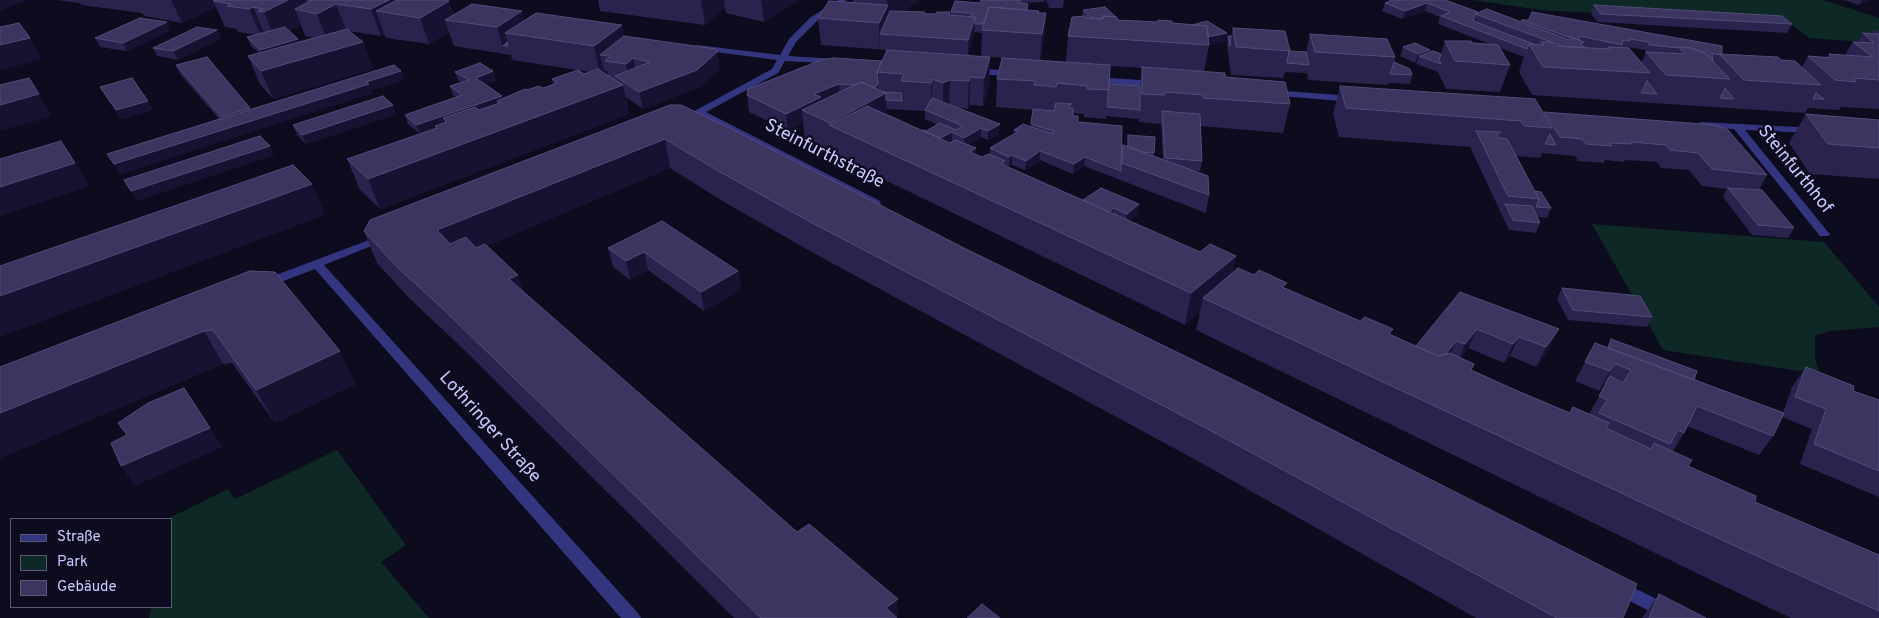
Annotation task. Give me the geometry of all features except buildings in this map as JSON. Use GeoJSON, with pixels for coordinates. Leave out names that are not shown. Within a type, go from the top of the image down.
{"type":"FeatureCollection","features":[{"type":"Feature","properties":{"kind":"street"},"geometry":{"type":"LineString","coordinates":[[680,119],[699,112],[775,71],[792,41],[814,19],[843,0]]}},
{"type":"Feature","properties":{"kind":"street"},"geometry":{"type":"LineString","coordinates":[[693,46],[782,58],[852,63]]}},
{"type":"Feature","properties":{"kind":"street"},"geometry":{"type":"LineString","coordinates":[[962,70],[1021,75]]}},
{"type":"Feature","properties":{"kind":"street"},"geometry":{"type":"LineString","coordinates":[[1081,79],[1171,86]]}},
{"type":"Feature","properties":{"kind":"street"},"geometry":{"type":"LineString","coordinates":[[1261,92],[1360,99]]}},
{"type":"Feature","properties":{"kind":"street","name":"Steinfurthstraße"},"geometry":{"type":"LineString","coordinates":[[699,112],[884,207]]}},
{"type":"Feature","properties":{"kind":"street"},"geometry":{"type":"LineString","coordinates":[[1687,124],[1821,130]]}},
{"type":"Feature","properties":{"kind":"street","name":"Steinfurthhof"},"geometry":{"type":"LineString","coordinates":[[1737,127],[1824,234]]}},
{"type":"Feature","properties":{"kind":"street"},"geometry":{"type":"LineString","coordinates":[[252,289],[393,234]]}},
{"type":"Feature","properties":{"kind":"street","name":"Lothringer Straße"},"geometry":{"type":"LineString","coordinates":[[317,264],[632,618]]}},
{"type":"Feature","properties":{"kind":"street"},"geometry":{"type":"LineString","coordinates":[[1608,582],[1679,618]]}},
{"type":"Feature","properties":{"kind":"green space"},"geometry":{"type":"Polygon","coordinates":[[[1473,0],[1823,0],[1879,18],[1879,35],[1863,42],[1809,38],[1791,24],[1540,10],[1473,0]]]}},
{"type":"Feature","properties":{"kind":"green space"},"geometry":{"type":"Polygon","coordinates":[[[1592,224],[1824,242],[1879,307],[1879,327],[1829,331],[1815,336],[1815,356],[1819,374],[1663,350],[1592,224]]]}},
{"type":"Feature","properties":{"kind":"green space"},"geometry":{"type":"Polygon","coordinates":[[[337,450],[406,545],[381,562],[429,618],[149,618],[152,608],[172,608],[172,518],[169,518],[228,489],[235,499],[337,450]]]}}]}
